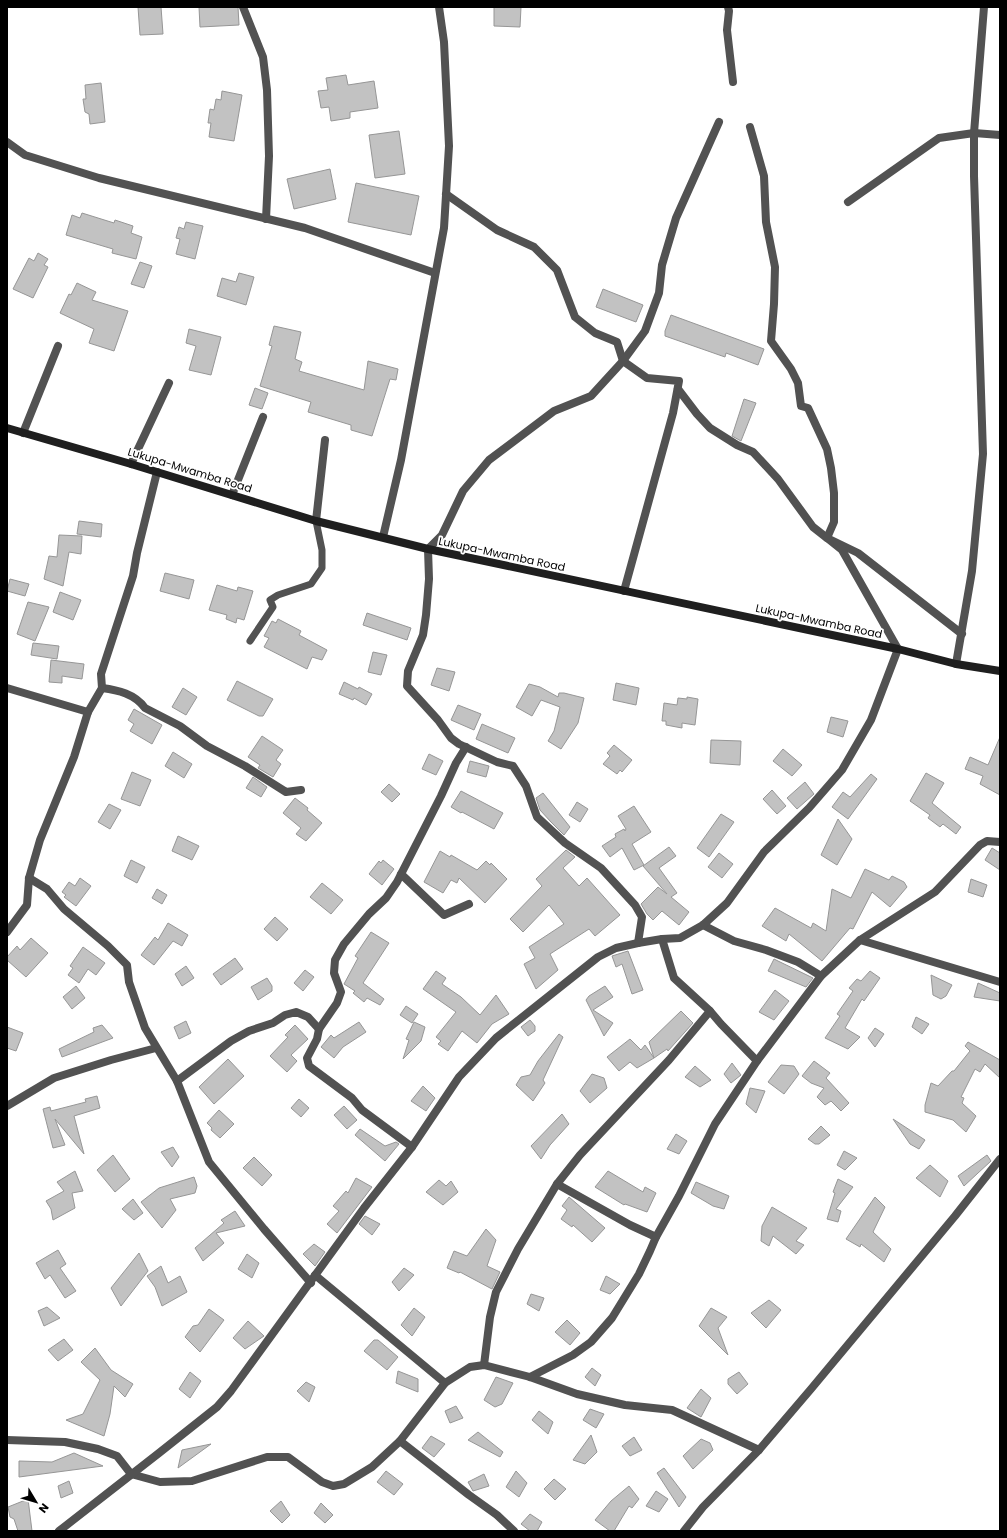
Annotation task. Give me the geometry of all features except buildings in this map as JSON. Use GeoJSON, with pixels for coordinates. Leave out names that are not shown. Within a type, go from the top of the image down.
{"type":"FeatureCollection","features":[{"type":"Feature","properties":{"kind":"street"},"geometry":{"type":"LineString","coordinates":[[243,7],[263,57],[267,90],[269,156],[266,219]]}},
{"type":"Feature","properties":{"kind":"street"},"geometry":{"type":"LineString","coordinates":[[383,537],[401,460],[444,228],[449,146],[444,42],[439,7]]}},
{"type":"Feature","properties":{"kind":"street"},"geometry":{"type":"LineString","coordinates":[[728,7],[727,30],[733,82]]}},
{"type":"Feature","properties":{"kind":"street"},"geometry":{"type":"LineString","coordinates":[[956,664],[972,571],[984,454],[974,176],[974,133],[984,7]]}},
{"type":"Feature","properties":{"kind":"street"},"geometry":{"type":"LineString","coordinates":[[638,943],[642,917],[634,905],[601,868],[565,842],[537,817],[526,786],[513,766],[497,762],[451,738],[438,720],[407,686],[408,671],[423,635],[429,579],[428,549],[442,535],[463,491],[490,460],[554,410],[591,396],[623,361],[645,331],[659,293],[662,265],[676,218],[719,122]]}},
{"type":"Feature","properties":{"kind":"street"},"geometry":{"type":"LineString","coordinates":[[750,127],[764,176],[766,222],[775,267],[771,341],[791,369],[798,383],[801,406],[808,408],[827,449],[834,493],[834,522],[827,538]]}},
{"type":"Feature","properties":{"kind":"street"},"geometry":{"type":"LineString","coordinates":[[848,202],[939,138],[974,133],[1000,135]]}},
{"type":"Feature","properties":{"kind":"street"},"geometry":{"type":"LineString","coordinates":[[7,142],[25,155],[98,178],[305,228],[435,273]]}},
{"type":"Feature","properties":{"kind":"street"},"geometry":{"type":"LineString","coordinates":[[446,194],[497,230],[534,247],[557,270],[574,317],[595,333],[617,342],[623,361],[647,378],[679,381],[673,414],[624,591]]}},
{"type":"Feature","properties":{"kind":"street"},"geometry":{"type":"LineString","coordinates":[[23,433],[58,346]]}},
{"type":"Feature","properties":{"kind":"street"},"geometry":{"type":"LineString","coordinates":[[131,464],[169,383]]}},
{"type":"Feature","properties":{"kind":"street"},"geometry":{"type":"LineString","coordinates":[[58,1531],[159,1453],[217,1406],[231,1391],[364,1208],[412,1146],[459,1077],[496,1038],[598,957],[616,948],[662,939],[680,938],[703,925],[727,903],[764,852],[809,808],[842,770],[872,720],[898,649],[842,550],[813,527],[778,479],[753,452],[737,445],[710,428],[678,389]]}},
{"type":"Feature","properties":{"kind":"street"},"geometry":{"type":"LineString","coordinates":[[232,495],[263,418]]}},
{"type":"Feature","properties":{"kind":"street","name":"Lukupa-Mwamba Road"},"geometry":{"type":"LineString","coordinates":[[7,428],[131,464],[316,521],[428,549],[898,649],[956,664],[1000,671]]}},
{"type":"Feature","properties":{"kind":"street"},"geometry":{"type":"LineString","coordinates":[[316,521],[325,440]]}},
{"type":"Feature","properties":{"kind":"street"},"geometry":{"type":"LineString","coordinates":[[7,932],[27,905],[29,878],[40,840],[74,758],[88,712],[102,688],[101,674],[133,576],[137,553],[157,472]]}},
{"type":"Feature","properties":{"kind":"street"},"geometry":{"type":"LineString","coordinates":[[827,538],[858,553],[962,634]]}},
{"type":"Feature","properties":{"kind":"street"},"geometry":{"type":"LineString","coordinates":[[7,688],[88,712]]}},
{"type":"Feature","properties":{"kind":"street"},"geometry":{"type":"LineString","coordinates":[[102,688],[128,694],[145,708],[180,726],[207,746],[245,766],[286,792],[301,790]]}},
{"type":"Feature","properties":{"kind":"street"},"geometry":{"type":"LineString","coordinates":[[412,1146],[362,1110],[352,1098],[309,1066],[307,1058],[317,1039],[318,1029],[337,1003],[341,992],[334,974],[335,960],[349,938],[369,914],[386,898],[401,874],[441,796],[456,763],[466,747]]}},
{"type":"Feature","properties":{"kind":"street"},"geometry":{"type":"LineString","coordinates":[[530,1377],[573,1356],[591,1342],[612,1318],[635,1280],[715,1124],[757,1061],[821,976],[860,940],[935,892],[980,845],[987,840],[1000,842]]}},
{"type":"Feature","properties":{"kind":"street"},"geometry":{"type":"LineString","coordinates":[[401,874],[444,916],[469,904]]}},
{"type":"Feature","properties":{"kind":"street"},"geometry":{"type":"LineString","coordinates":[[29,878],[47,889],[64,909],[108,946],[127,965],[129,982],[146,1028],[156,1048],[177,1081],[209,1162],[264,1229],[313,1279],[445,1383]]}},
{"type":"Feature","properties":{"kind":"street"},"geometry":{"type":"LineString","coordinates":[[703,925],[734,941],[766,950],[798,962],[821,976]]}},
{"type":"Feature","properties":{"kind":"street"},"geometry":{"type":"LineString","coordinates":[[662,939],[674,978],[710,1011],[757,1061]]}},
{"type":"Feature","properties":{"kind":"street"},"geometry":{"type":"LineString","coordinates":[[860,940],[1000,982]]}},
{"type":"Feature","properties":{"kind":"street"},"geometry":{"type":"LineString","coordinates":[[484,1365],[490,1317],[496,1292],[518,1249],[557,1184],[580,1155],[669,1060],[710,1011]]}},
{"type":"Feature","properties":{"kind":"street"},"geometry":{"type":"LineString","coordinates":[[177,1081],[231,1041],[249,1031],[273,1022],[285,1015],[296,1012],[308,1017],[318,1029]]}},
{"type":"Feature","properties":{"kind":"street"},"geometry":{"type":"LineString","coordinates":[[7,1106],[54,1078],[156,1048]]}},
{"type":"Feature","properties":{"kind":"street"},"geometry":{"type":"LineString","coordinates":[[684,1531],[703,1507],[759,1450],[955,1216],[1000,1159]]}},
{"type":"Feature","properties":{"kind":"street"},"geometry":{"type":"LineString","coordinates":[[557,1184],[630,1225],[656,1237]]}},
{"type":"Feature","properties":{"kind":"street"},"geometry":{"type":"LineString","coordinates":[[7,1440],[65,1442],[98,1449],[116,1456],[131,1474],[160,1482],[192,1481],[268,1456],[288,1457],[322,1482],[333,1486],[344,1484],[372,1467],[400,1441],[445,1383],[470,1367],[484,1365],[530,1377],[577,1394],[625,1405],[672,1410],[759,1450]]}},
{"type":"Feature","properties":{"kind":"street"},"geometry":{"type":"LineString","coordinates":[[400,1441],[468,1495],[497,1515],[514,1531]]}},
{"type":"Feature","properties":{"kind":"lane"},"geometry":{"type":"LineString","coordinates":[[250,641],[273,607],[270,600],[278,595],[311,584],[322,568],[322,550],[316,521]]}}]}
